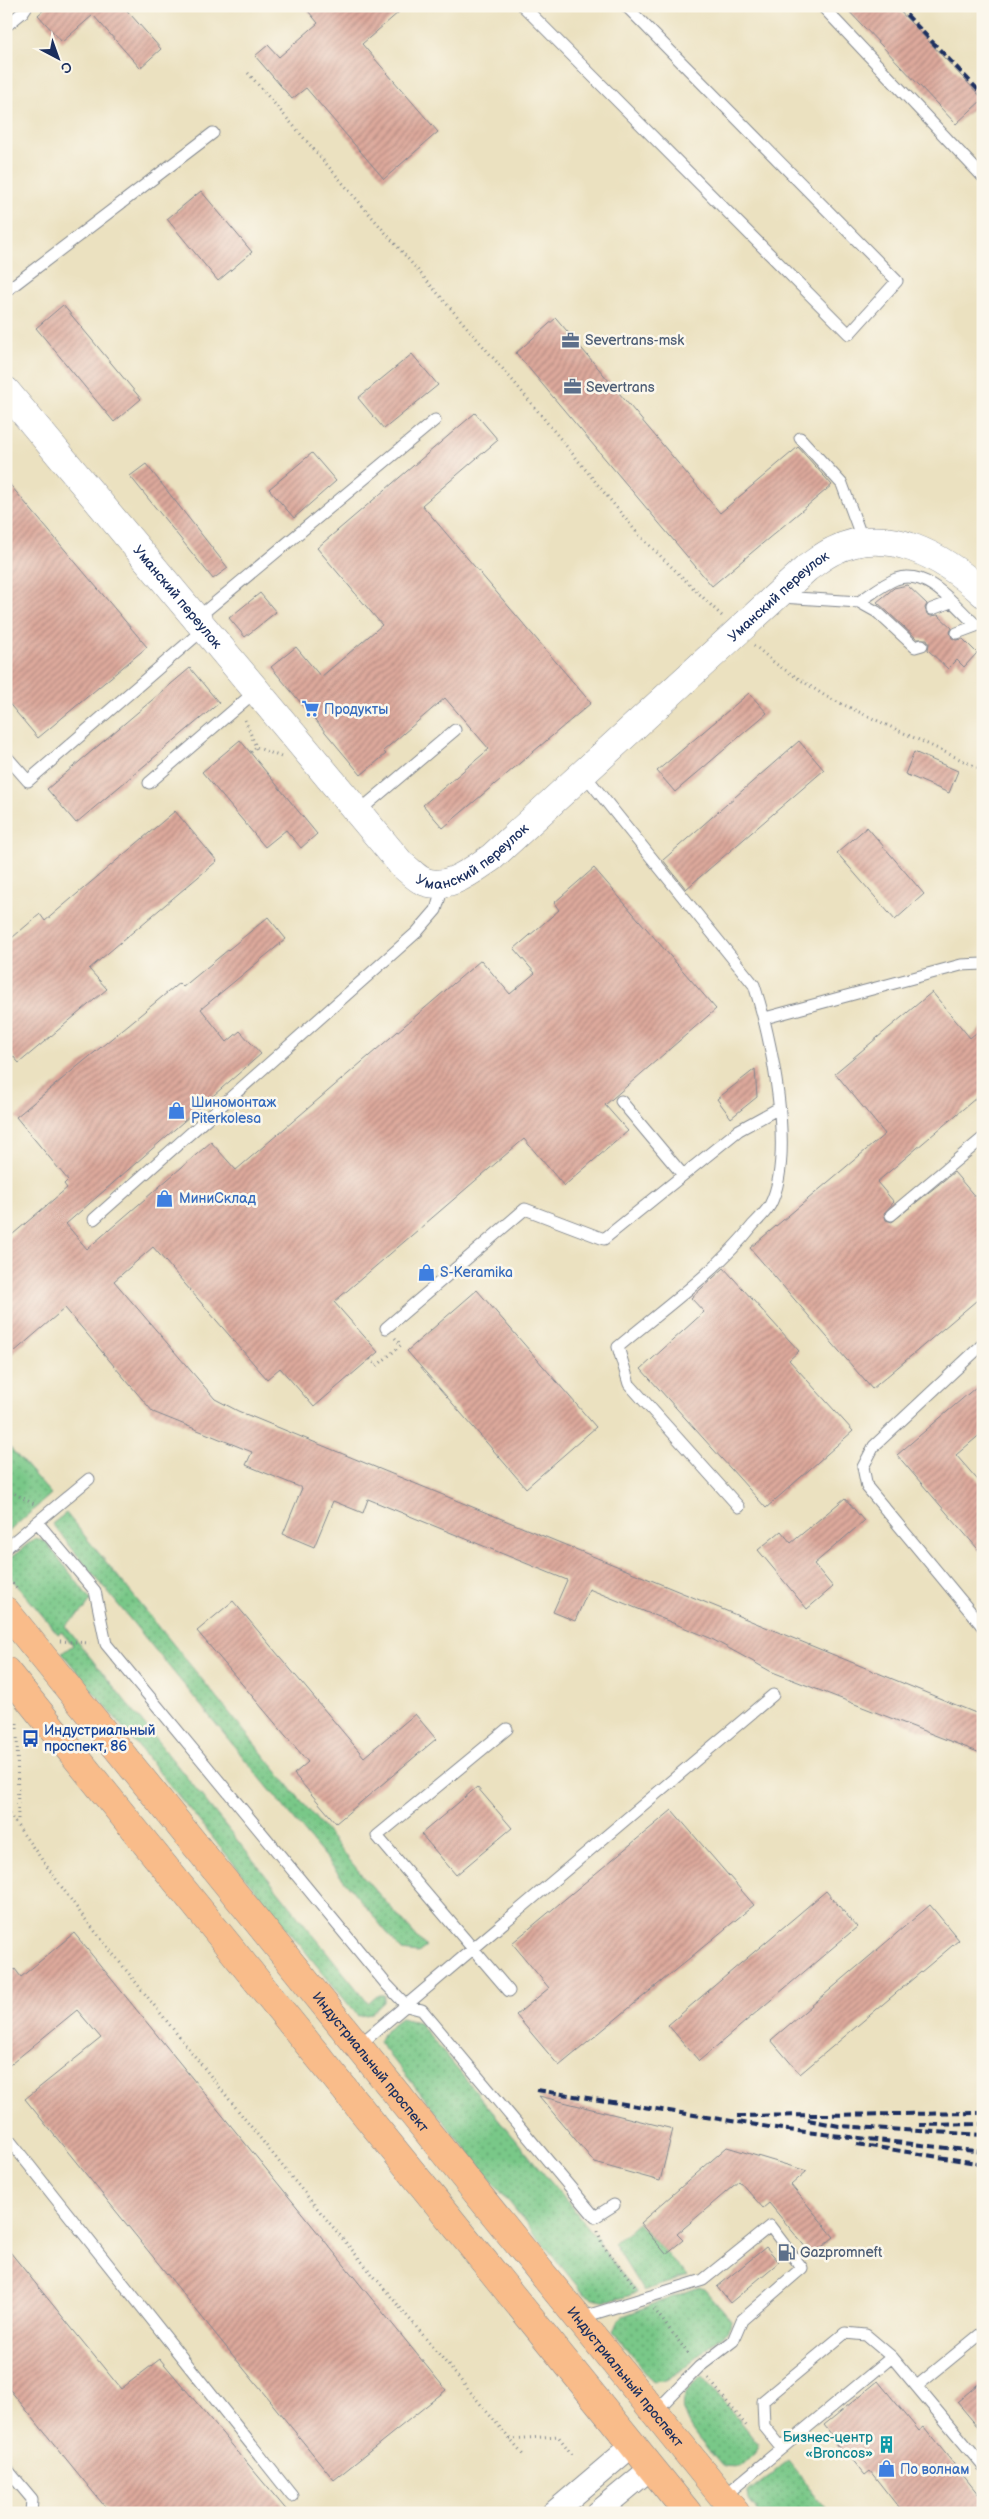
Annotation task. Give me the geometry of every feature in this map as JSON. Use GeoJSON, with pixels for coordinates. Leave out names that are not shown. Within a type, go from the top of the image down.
{"type":"FeatureCollection","features":[{"type":"Feature","properties":{"kind":"main road","name":"Индустриальный проспект"},"geometry":{"type":"LineString","coordinates":[[6,1611],[730,2505]]}},
{"type":"Feature","properties":{"kind":"main road"},"geometry":{"type":"LineString","coordinates":[[6,1671],[688,2513]]}},
{"type":"Feature","properties":{"kind":"street","name":"Уманский переулок"},"geometry":{"type":"LineString","coordinates":[[6,391],[201,623],[248,698],[358,812],[402,865],[422,880],[444,883],[469,873],[492,857],[807,568],[834,550],[864,541],[890,541],[919,550],[944,561],[983,593]]}},
{"type":"Feature","properties":{"kind":"street"},"geometry":{"type":"LineString","coordinates":[[552,2513],[633,2445]]}},
{"type":"Feature","properties":{"kind":"street"},"geometry":{"type":"LineString","coordinates":[[597,2513],[652,2468]]}},
{"type":"Feature","properties":{"kind":"lane"},"geometry":{"type":"LineString","coordinates":[[6,26],[23,12],[27,6]]}},
{"type":"Feature","properties":{"kind":"lane"},"geometry":{"type":"LineString","coordinates":[[523,6],[848,334],[897,281],[626,6]]}},
{"type":"Feature","properties":{"kind":"lane"},"geometry":{"type":"LineString","coordinates":[[822,6],[983,177]]}},
{"type":"Feature","properties":{"kind":"lane"},"geometry":{"type":"LineString","coordinates":[[6,291],[213,133]]}},
{"type":"Feature","properties":{"kind":"lane"},"geometry":{"type":"LineString","coordinates":[[6,756],[28,781],[201,623],[435,420]]}},
{"type":"Feature","properties":{"kind":"lane"},"geometry":{"type":"LineString","coordinates":[[800,438],[842,484],[864,541]]}},
{"type":"Feature","properties":{"kind":"lane"},"geometry":{"type":"LineString","coordinates":[[859,602],[896,580],[919,578],[932,585],[979,624],[957,633]]}},
{"type":"Feature","properties":{"kind":"lane"},"geometry":{"type":"LineString","coordinates":[[777,596],[859,602],[891,620],[915,647],[922,645]]}},
{"type":"Feature","properties":{"kind":"lane"},"geometry":{"type":"LineString","coordinates":[[932,608],[951,602]]}},
{"type":"Feature","properties":{"kind":"lane"},"geometry":{"type":"LineString","coordinates":[[149,783],[248,698]]}},
{"type":"Feature","properties":{"kind":"lane"},"geometry":{"type":"LineString","coordinates":[[358,812],[455,730]]}},
{"type":"Feature","properties":{"kind":"lane"},"geometry":{"type":"LineString","coordinates":[[584,774],[754,985],[765,1018],[778,1108],[782,1163],[770,1204],[733,1251],[618,1348],[629,1384],[739,1507]]}},
{"type":"Feature","properties":{"kind":"lane"},"geometry":{"type":"LineString","coordinates":[[94,1219],[417,932],[436,910],[444,883]]}},
{"type":"Feature","properties":{"kind":"lane"},"geometry":{"type":"LineString","coordinates":[[765,1018],[961,965],[983,964]]}},
{"type":"Feature","properties":{"kind":"lane"},"geometry":{"type":"LineString","coordinates":[[621,1101],[683,1176]]}},
{"type":"Feature","properties":{"kind":"lane"},"geometry":{"type":"LineString","coordinates":[[386,1328],[525,1208],[604,1239],[740,1130],[778,1108]]}},
{"type":"Feature","properties":{"kind":"lane"},"geometry":{"type":"LineString","coordinates":[[891,1215],[983,1138]]}},
{"type":"Feature","properties":{"kind":"lane"},"geometry":{"type":"LineString","coordinates":[[983,1344],[874,1446],[863,1467],[867,1487],[983,1627]]}},
{"type":"Feature","properties":{"kind":"lane"},"geometry":{"type":"LineString","coordinates":[[6,1548],[89,1479]]}},
{"type":"Feature","properties":{"kind":"lane"},"geometry":{"type":"LineString","coordinates":[[41,1519],[95,1591],[106,1644],[407,2006],[422,2010],[595,2217],[614,2205]]}},
{"type":"Feature","properties":{"kind":"lane"},"geometry":{"type":"LineString","coordinates":[[358,2046],[773,1695]]}},
{"type":"Feature","properties":{"kind":"lane"},"geometry":{"type":"LineString","coordinates":[[507,1729],[377,1836],[509,1991]]}},
{"type":"Feature","properties":{"kind":"lane"},"geometry":{"type":"LineString","coordinates":[[6,2136],[292,2496]]}},
{"type":"Feature","properties":{"kind":"lane"},"geometry":{"type":"LineString","coordinates":[[580,2318],[703,2280],[770,2226],[802,2268],[742,2320],[733,2341],[699,2367],[655,2412]]}},
{"type":"Feature","properties":{"kind":"lane"},"geometry":{"type":"LineString","coordinates":[[917,2386],[983,2332]]}},
{"type":"Feature","properties":{"kind":"lane"},"geometry":{"type":"LineString","coordinates":[[782,2448],[764,2426],[763,2401],[845,2333],[866,2335],[892,2357],[983,2466]]}},
{"type":"Feature","properties":{"kind":"lane"},"geometry":{"type":"LineString","coordinates":[[730,2505],[782,2448],[892,2357]]}},
{"type":"Feature","properties":{"kind":"lane"},"geometry":{"type":"LineString","coordinates":[[6,2468],[32,2499],[31,2513]]}},
{"type":"Feature","properties":{"kind":"path"},"geometry":{"type":"LineString","coordinates":[[248,73],[514,382],[638,534],[739,632],[776,664],[827,697],[983,770]]}},
{"type":"Feature","properties":{"kind":"path"},"geometry":{"type":"LineString","coordinates":[[248,698],[256,747]]}},
{"type":"Feature","properties":{"kind":"path"},"geometry":{"type":"LineString","coordinates":[[251,752],[256,747]]}},
{"type":"Feature","properties":{"kind":"path"},"geometry":{"type":"LineString","coordinates":[[256,747],[288,760]]}},
{"type":"Feature","properties":{"kind":"path"},"geometry":{"type":"LineString","coordinates":[[370,1359],[377,1366],[401,1345],[386,1328]]}},
{"type":"Feature","properties":{"kind":"path"},"geometry":{"type":"LineString","coordinates":[[6,1489],[25,1497],[38,1506],[41,1519]]}},
{"type":"Feature","properties":{"kind":"path"},"geometry":{"type":"LineString","coordinates":[[60,1641],[106,1644]]}},
{"type":"Feature","properties":{"kind":"path"},"geometry":{"type":"LineString","coordinates":[[17,1723],[18,1824]]}},
{"type":"Feature","properties":{"kind":"path"},"geometry":{"type":"LineString","coordinates":[[6,1810],[18,1824],[82,1915],[286,2170],[523,2455]]}},
{"type":"Feature","properties":{"kind":"path"},"geometry":{"type":"LineString","coordinates":[[595,2217],[602,2244],[758,2440],[782,2448]]}},
{"type":"Feature","properties":{"kind":"path"},"geometry":{"type":"LineString","coordinates":[[509,2439],[558,2436],[574,2457]]}},
{"type":"Feature","properties":{"kind":"green space"},"geometry":{"type":"Polygon","coordinates":[[[6,1443],[51,1494],[6,1534],[6,1443]]]}},
{"type":"Feature","properties":{"kind":"green space"},"geometry":{"type":"Polygon","coordinates":[[[66,1513],[361,1874],[426,1947],[418,1953],[402,1951],[52,1524],[66,1513]]]}},
{"type":"Feature","properties":{"kind":"green space"},"geometry":{"type":"Polygon","coordinates":[[[35,1538],[46,1542],[91,1600],[85,1609],[65,1626],[368,2003],[377,1995],[384,1995],[384,2002],[371,2014],[358,2016],[62,1653],[73,1645],[61,1632],[58,1634],[6,1572],[6,1562],[35,1538]]]}},
{"type":"Feature","properties":{"kind":"green space"},"geometry":{"type":"Polygon","coordinates":[[[401,2018],[418,2022],[598,2239],[599,2245],[637,2293],[622,2298],[604,2300],[590,2297],[583,2293],[379,2042],[385,2030],[401,2018]]]}},
{"type":"Feature","properties":{"kind":"green space"},"geometry":{"type":"Polygon","coordinates":[[[638,2223],[688,2276],[643,2291],[614,2244],[638,2223]]]}},
{"type":"Feature","properties":{"kind":"green space"},"geometry":{"type":"Polygon","coordinates":[[[699,2287],[704,2289],[731,2320],[729,2330],[677,2373],[666,2380],[653,2381],[613,2332],[618,2320],[623,2316],[699,2287]]]}},
{"type":"Feature","properties":{"kind":"green space"},"geometry":{"type":"Polygon","coordinates":[[[702,2376],[758,2444],[755,2453],[740,2467],[722,2466],[694,2433],[688,2422],[684,2411],[684,2399],[690,2388],[702,2376]]]}},
{"type":"Feature","properties":{"kind":"green space"},"geometry":{"type":"Polygon","coordinates":[[[788,2461],[830,2513],[760,2513],[749,2500],[748,2493],[788,2461]]]}},
{"type":"Feature","properties":{"kind":"building"},"geometry":{"type":"Polygon","coordinates":[[[48,6],[123,6],[161,49],[140,68],[93,15],[62,42],[38,15],[48,6]]]}},
{"type":"Feature","properties":{"kind":"building"},"geometry":{"type":"Polygon","coordinates":[[[304,6],[406,6],[362,44],[438,132],[384,179],[306,88],[292,99],[255,56],[268,45],[279,57],[318,23],[304,6]]]}},
{"type":"Feature","properties":{"kind":"building"},"geometry":{"type":"Polygon","coordinates":[[[844,6],[895,6],[983,99],[956,124],[844,6]]]}},
{"type":"Feature","properties":{"kind":"building"},"geometry":{"type":"Polygon","coordinates":[[[201,191],[252,252],[218,281],[167,219],[201,191]]]}},
{"type":"Feature","properties":{"kind":"building"},"geometry":{"type":"Polygon","coordinates":[[[63,305],[141,399],[114,422],[36,328],[63,305]]]}},
{"type":"Feature","properties":{"kind":"building"},"geometry":{"type":"Polygon","coordinates":[[[556,318],[720,513],[798,447],[832,485],[712,586],[516,353],[556,318]]]}},
{"type":"Feature","properties":{"kind":"building"},"geometry":{"type":"Polygon","coordinates":[[[412,354],[438,385],[384,429],[358,398],[412,354]]]}},
{"type":"Feature","properties":{"kind":"building"},"geometry":{"type":"Polygon","coordinates":[[[475,413],[498,440],[422,505],[591,703],[443,828],[423,805],[489,749],[445,698],[383,751],[386,754],[361,775],[271,667],[296,647],[321,677],[382,625],[317,548],[475,413]]]}},
{"type":"Feature","properties":{"kind":"building"},"geometry":{"type":"Polygon","coordinates":[[[312,453],[336,481],[294,518],[269,489],[312,453]]]}},
{"type":"Feature","properties":{"kind":"building"},"geometry":{"type":"Polygon","coordinates":[[[146,464],[228,568],[213,579],[130,476],[146,464]]]}},
{"type":"Feature","properties":{"kind":"building"},"geometry":{"type":"Polygon","coordinates":[[[6,480],[147,647],[38,738],[6,700],[6,480]]]}},
{"type":"Feature","properties":{"kind":"building"},"geometry":{"type":"Polygon","coordinates":[[[907,585],[927,604],[925,608],[927,614],[931,616],[938,615],[952,628],[950,632],[952,638],[956,640],[963,639],[977,653],[964,667],[957,660],[948,669],[928,650],[929,643],[927,639],[917,639],[877,602],[894,588],[907,585]]]}},
{"type":"Feature","properties":{"kind":"building"},"geometry":{"type":"Polygon","coordinates":[[[260,593],[276,612],[245,637],[229,618],[260,593]]]}},
{"type":"Feature","properties":{"kind":"building"},"geometry":{"type":"Polygon","coordinates":[[[190,668],[219,703],[76,823],[47,789],[190,668]]]}},
{"type":"Feature","properties":{"kind":"building"},"geometry":{"type":"Polygon","coordinates":[[[749,693],[767,713],[675,792],[657,771],[749,693]]]}},
{"type":"Feature","properties":{"kind":"building"},"geometry":{"type":"Polygon","coordinates":[[[240,740],[317,834],[301,848],[286,830],[265,847],[202,772],[240,740]]]}},
{"type":"Feature","properties":{"kind":"building"},"geometry":{"type":"Polygon","coordinates":[[[799,741],[824,770],[686,889],[663,860],[799,741]]]}},
{"type":"Feature","properties":{"kind":"building"},"geometry":{"type":"Polygon","coordinates":[[[914,752],[958,771],[949,793],[905,774],[914,752]]]}},
{"type":"Feature","properties":{"kind":"building"},"geometry":{"type":"Polygon","coordinates":[[[175,811],[217,861],[89,969],[107,989],[19,1063],[6,1048],[6,943],[40,914],[45,921],[175,811]]]}},
{"type":"Feature","properties":{"kind":"building"},"geometry":{"type":"Polygon","coordinates":[[[867,827],[924,894],[895,920],[837,853],[867,827]]]}},
{"type":"Feature","properties":{"kind":"building"},"geometry":{"type":"Polygon","coordinates":[[[594,868],[716,1009],[605,1105],[628,1131],[564,1186],[524,1139],[334,1302],[378,1352],[314,1407],[280,1368],[267,1379],[153,1247],[114,1281],[215,1399],[238,1411],[983,1716],[983,1754],[770,1671],[710,1638],[589,1589],[575,1621],[553,1612],[567,1580],[368,1499],[363,1513],[333,1501],[314,1547],[283,1534],[302,1488],[246,1465],[252,1452],[153,1412],[65,1308],[6,1359],[6,1240],[67,1188],[64,1184],[68,1180],[16,1117],[179,983],[183,987],[268,917],[286,939],[201,1009],[227,1042],[240,1031],[261,1054],[66,1224],[87,1249],[211,1142],[236,1170],[481,960],[510,994],[535,973],[514,949],[559,910],[554,903],[594,868]]]}},
{"type":"Feature","properties":{"kind":"building"},"geometry":{"type":"Polygon","coordinates":[[[932,992],[970,1038],[983,1027],[983,1092],[877,1182],[894,1202],[884,1213],[886,1220],[892,1222],[954,1172],[983,1206],[983,1295],[872,1389],[750,1248],[885,1134],[835,1073],[932,992]]]}},
{"type":"Feature","properties":{"kind":"building"},"geometry":{"type":"Polygon","coordinates":[[[755,1069],[757,1097],[731,1118],[717,1099],[755,1069]]]}},
{"type":"Feature","properties":{"kind":"building"},"geometry":{"type":"Polygon","coordinates":[[[724,1268],[799,1351],[789,1360],[853,1431],[766,1508],[641,1369],[704,1312],[691,1298],[724,1268]]]}},
{"type":"Feature","properties":{"kind":"building"},"geometry":{"type":"Polygon","coordinates":[[[477,1290],[596,1427],[526,1488],[407,1351],[477,1290]]]}},
{"type":"Feature","properties":{"kind":"building"},"geometry":{"type":"Polygon","coordinates":[[[983,1381],[983,1432],[956,1455],[983,1486],[983,1555],[897,1455],[983,1381]]]}},
{"type":"Feature","properties":{"kind":"building"},"geometry":{"type":"Polygon","coordinates":[[[845,1498],[864,1521],[814,1564],[833,1587],[807,1609],[758,1550],[781,1531],[791,1543],[845,1498]]]}},
{"type":"Feature","properties":{"kind":"building"},"geometry":{"type":"Polygon","coordinates":[[[233,1601],[364,1757],[415,1714],[436,1739],[336,1823],[294,1774],[308,1762],[197,1631],[233,1601]]]}},
{"type":"Feature","properties":{"kind":"building"},"geometry":{"type":"Polygon","coordinates":[[[477,1787],[512,1828],[456,1875],[421,1834],[477,1787]]]}},
{"type":"Feature","properties":{"kind":"building"},"geometry":{"type":"Polygon","coordinates":[[[672,1810],[754,1905],[559,2066],[516,2015],[549,1988],[512,1943],[672,1810]]]}},
{"type":"Feature","properties":{"kind":"building"},"geometry":{"type":"Polygon","coordinates":[[[826,1891],[857,1927],[699,2061],[668,2025],[826,1891]]]}},
{"type":"Feature","properties":{"kind":"building"},"geometry":{"type":"Polygon","coordinates":[[[930,1905],[959,1940],[800,2074],[771,2040],[930,1905]]]}},
{"type":"Feature","properties":{"kind":"building"},"geometry":{"type":"Polygon","coordinates":[[[74,1933],[446,2390],[334,2480],[25,2099],[101,2038],[77,2010],[6,2068],[6,1976],[15,1969],[21,1977],[74,1933]]]}},
{"type":"Feature","properties":{"kind":"building"},"geometry":{"type":"Polygon","coordinates":[[[539,2096],[673,2129],[660,2181],[595,2163],[539,2096]]]}},
{"type":"Feature","properties":{"kind":"building"},"geometry":{"type":"Polygon","coordinates":[[[727,2147],[807,2171],[791,2185],[834,2237],[812,2255],[769,2203],[763,2208],[739,2181],[677,2234],[683,2240],[666,2254],[640,2223],[727,2147]]]}},
{"type":"Feature","properties":{"kind":"building"},"geometry":{"type":"Polygon","coordinates":[[[6,2247],[121,2389],[160,2359],[289,2513],[110,2513],[6,2385],[6,2247]]]}},
{"type":"Feature","properties":{"kind":"building"},"geometry":{"type":"Polygon","coordinates":[[[766,2247],[779,2262],[730,2303],[717,2287],[766,2247]]]}},
{"type":"Feature","properties":{"kind":"building"},"geometry":{"type":"Polygon","coordinates":[[[983,2380],[983,2433],[957,2402],[983,2380]]]}},
{"type":"Feature","properties":{"kind":"building","name":"Бизнес-центр «Broncos»"},"geometry":{"type":"Polygon","coordinates":[[[878,2381],[919,2431],[924,2427],[983,2500],[983,2513],[903,2513],[870,2471],[865,2475],[846,2452],[844,2454],[830,2437],[832,2435],[824,2425],[878,2381]]]}},
{"type":"Feature","properties":{"kind":"railway"},"geometry":{"type":"LineString","coordinates":[[898,6],[983,95]]}},
{"type":"Feature","properties":{"kind":"railway"},"geometry":{"type":"LineString","coordinates":[[537,2090],[788,2130],[983,2152]]}},
{"type":"Feature","properties":{"kind":"railway"},"geometry":{"type":"LineString","coordinates":[[737,2116],[983,2113]]}},
{"type":"Feature","properties":{"kind":"railway"},"geometry":{"type":"LineString","coordinates":[[808,2120],[839,2126],[983,2135]]}},
{"type":"Feature","properties":{"kind":"railway"},"geometry":{"type":"LineString","coordinates":[[919,2125],[983,2124]]}},
{"type":"Feature","properties":{"kind":"railway"},"geometry":{"type":"LineString","coordinates":[[857,2144],[983,2164]]}},
{"type":"Feature","properties":{"kind":"place","name":"Severtrans-msk"},"geometry":{"type":"Point","coordinates":[571,340]}},
{"type":"Feature","properties":{"kind":"place","name":"Severtrans"},"geometry":{"type":"Point","coordinates":[572,387]}},
{"type":"Feature","properties":{"kind":"place","name":"Продукты"},"geometry":{"type":"Point","coordinates":[310,709]}},
{"type":"Feature","properties":{"kind":"place","name":"Шиномонтаж Piterkolesa"},"geometry":{"type":"Point","coordinates":[177,1110]}},
{"type":"Feature","properties":{"kind":"place","name":"МиниСклад"},"geometry":{"type":"Point","coordinates":[165,1198]}},
{"type":"Feature","properties":{"kind":"place","name":"S-Keramika"},"geometry":{"type":"Point","coordinates":[426,1272]}},
{"type":"Feature","properties":{"kind":"place","name":"Индустриальный проспект, 86"},"geometry":{"type":"Point","coordinates":[30,1738]}},
{"type":"Feature","properties":{"kind":"place","name":"Gazpromneft"},"geometry":{"type":"Point","coordinates":[786,2252]}},
{"type":"Feature","properties":{"kind":"place","name":"Бизнес-центр «Broncos»"},"geometry":{"type":"Point","coordinates":[887,2445]}},
{"type":"Feature","properties":{"kind":"place","name":"По волнам"},"geometry":{"type":"Point","coordinates":[886,2469]}}]}
